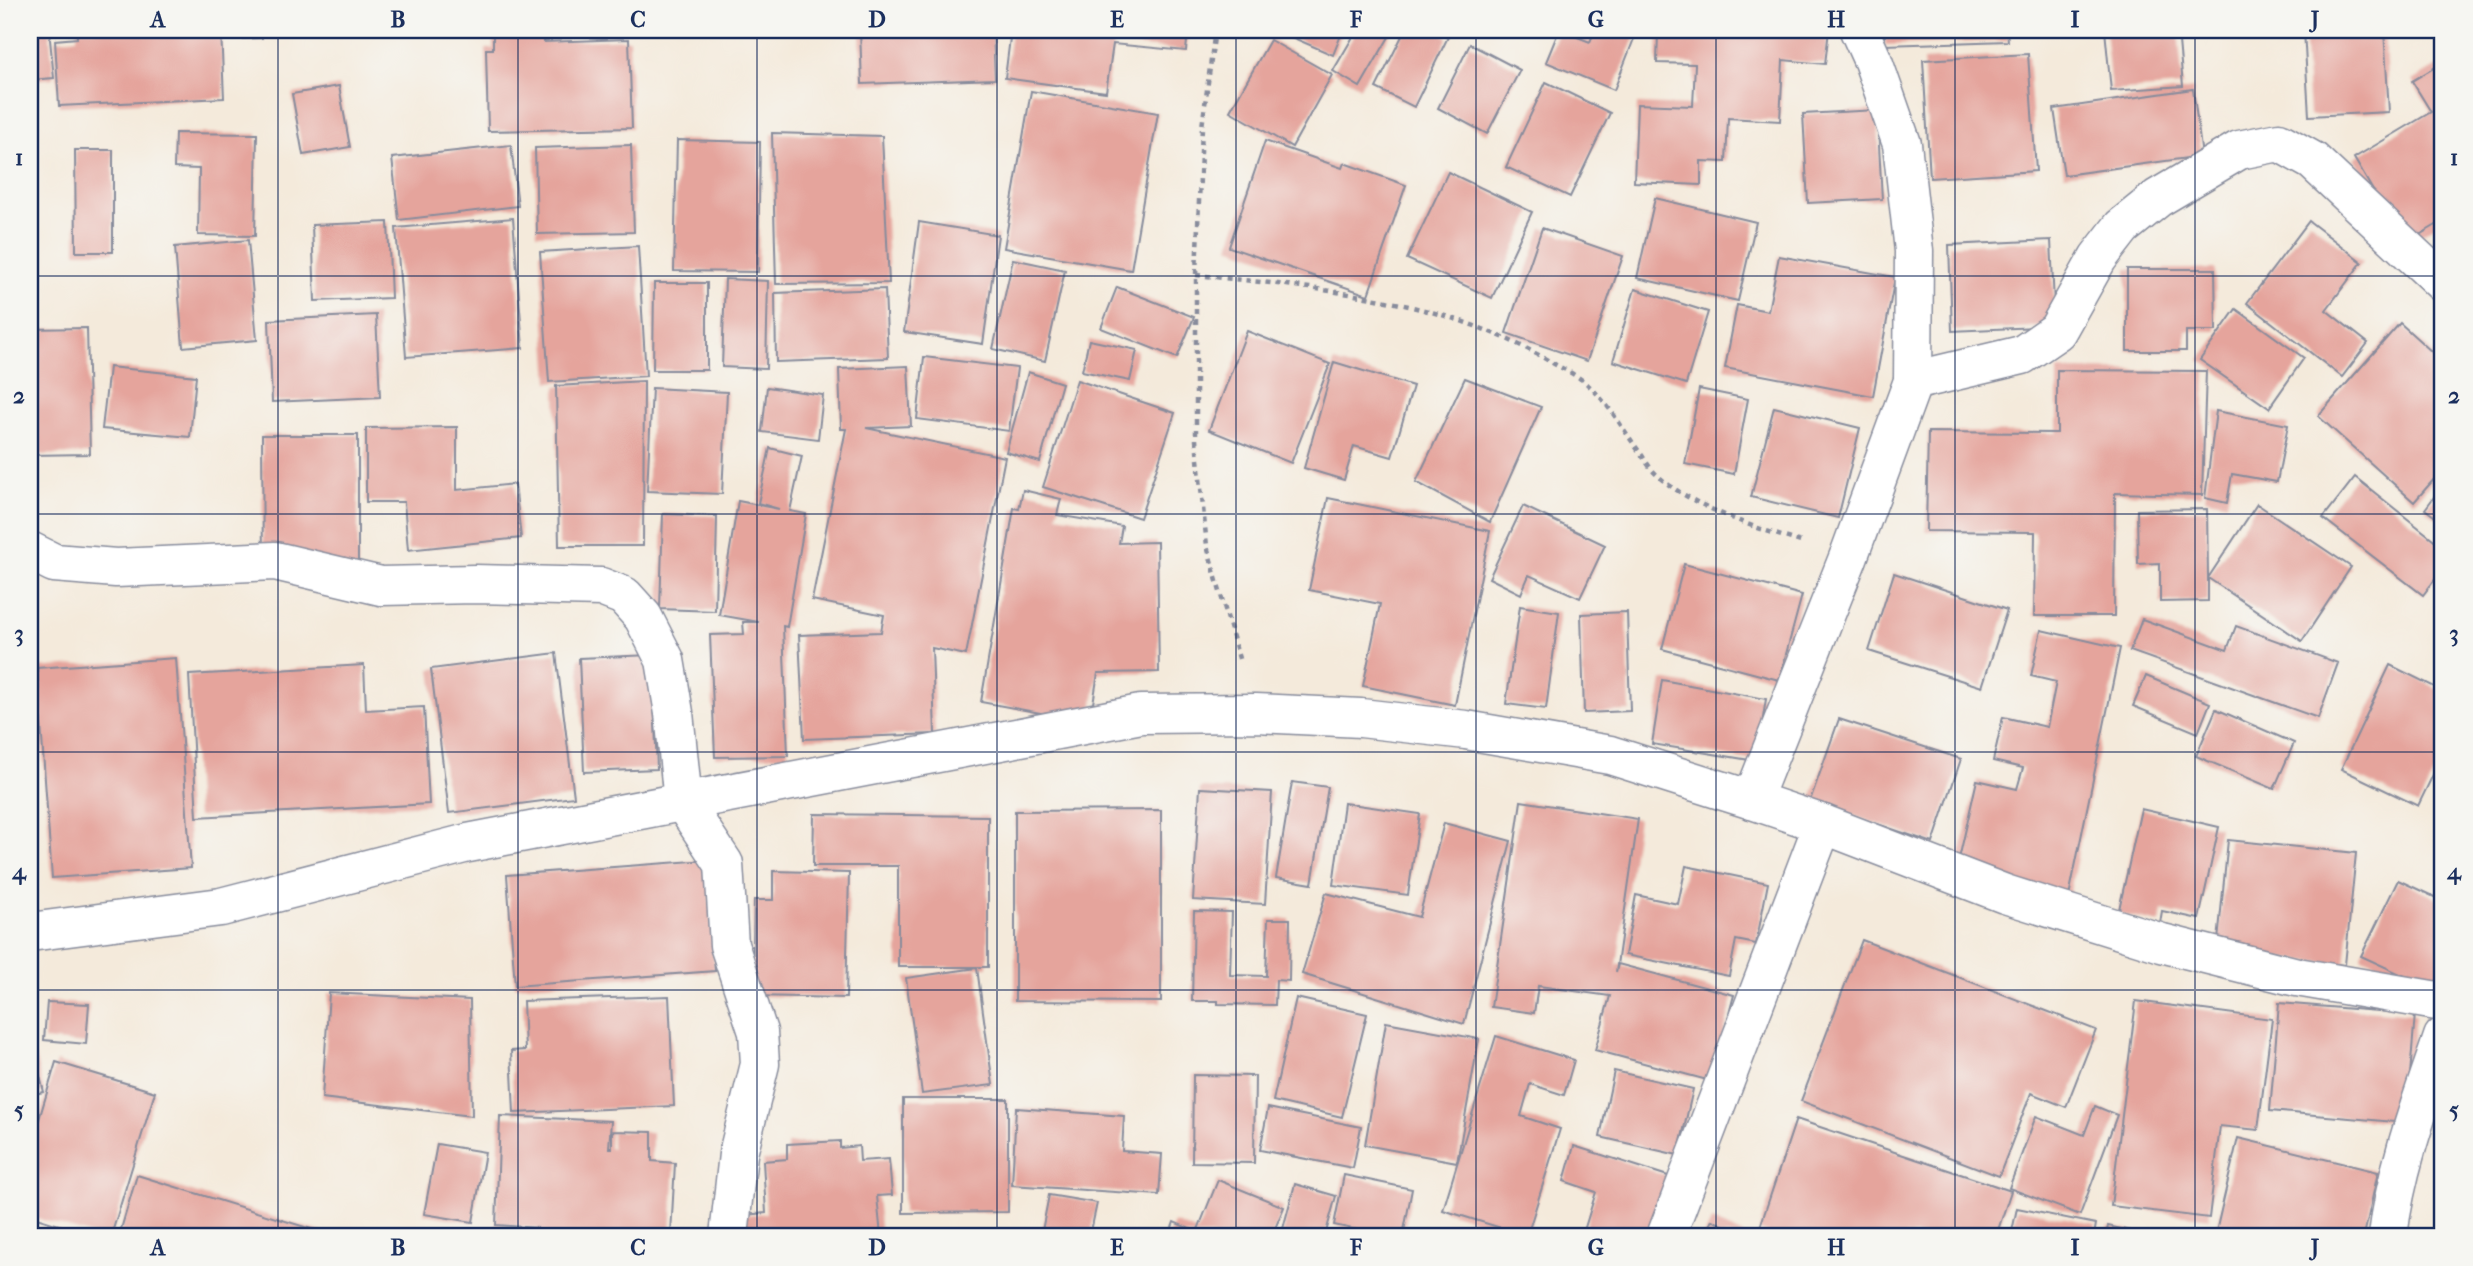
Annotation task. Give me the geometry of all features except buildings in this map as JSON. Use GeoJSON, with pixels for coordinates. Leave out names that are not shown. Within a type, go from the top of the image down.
{"type":"FeatureCollection","features":[{"type":"Feature","properties":{"kind":"street"},"geometry":{"type":"LineString","coordinates":[[1752,800],[1848,558],[1913,380],[1914,251],[1902,144],[1873,61],[1858,30]]}},
{"type":"Feature","properties":{"kind":"street"},"geometry":{"type":"LineString","coordinates":[[1913,380],[2022,355],[2057,331],[2098,258],[2122,227],[2158,198],[2239,149],[2280,142],[2313,161],[2443,283]]}},
{"type":"Feature","properties":{"kind":"street"},"geometry":{"type":"LineString","coordinates":[[30,551],[54,563],[116,568],[275,561],[381,586],[474,584],[601,587],[624,596],[643,617],[665,660],[674,713],[683,802],[724,864],[729,945],[758,1032],[760,1064],[738,1154],[729,1236]]}},
{"type":"Feature","properties":{"kind":"street"},"geometry":{"type":"LineString","coordinates":[[30,932],[221,908],[468,843],[1141,714],[1256,713],[1361,718],[1466,730],[1610,755],[1823,824],[2006,894],[2162,943],[2297,977],[2443,1002]]}},
{"type":"Feature","properties":{"kind":"street"},"geometry":{"type":"LineString","coordinates":[[1666,1236],[1823,824]]}},
{"type":"Feature","properties":{"kind":"street"},"geometry":{"type":"LineString","coordinates":[[2388,1236],[2392,1207],[2416,1113],[2443,1037]]}},
{"type":"Feature","properties":{"kind":"path"},"geometry":{"type":"LineString","coordinates":[[1215,30],[1202,127],[1196,275],[1196,440],[1208,546],[1229,628],[1256,713]]}},
{"type":"Feature","properties":{"kind":"path"},"geometry":{"type":"LineString","coordinates":[[1196,275],[1304,286],[1395,302],[1476,325],[1534,352],[1585,382],[1609,407],[1657,475],[1690,497],[1749,526],[1848,558]]}}]}
